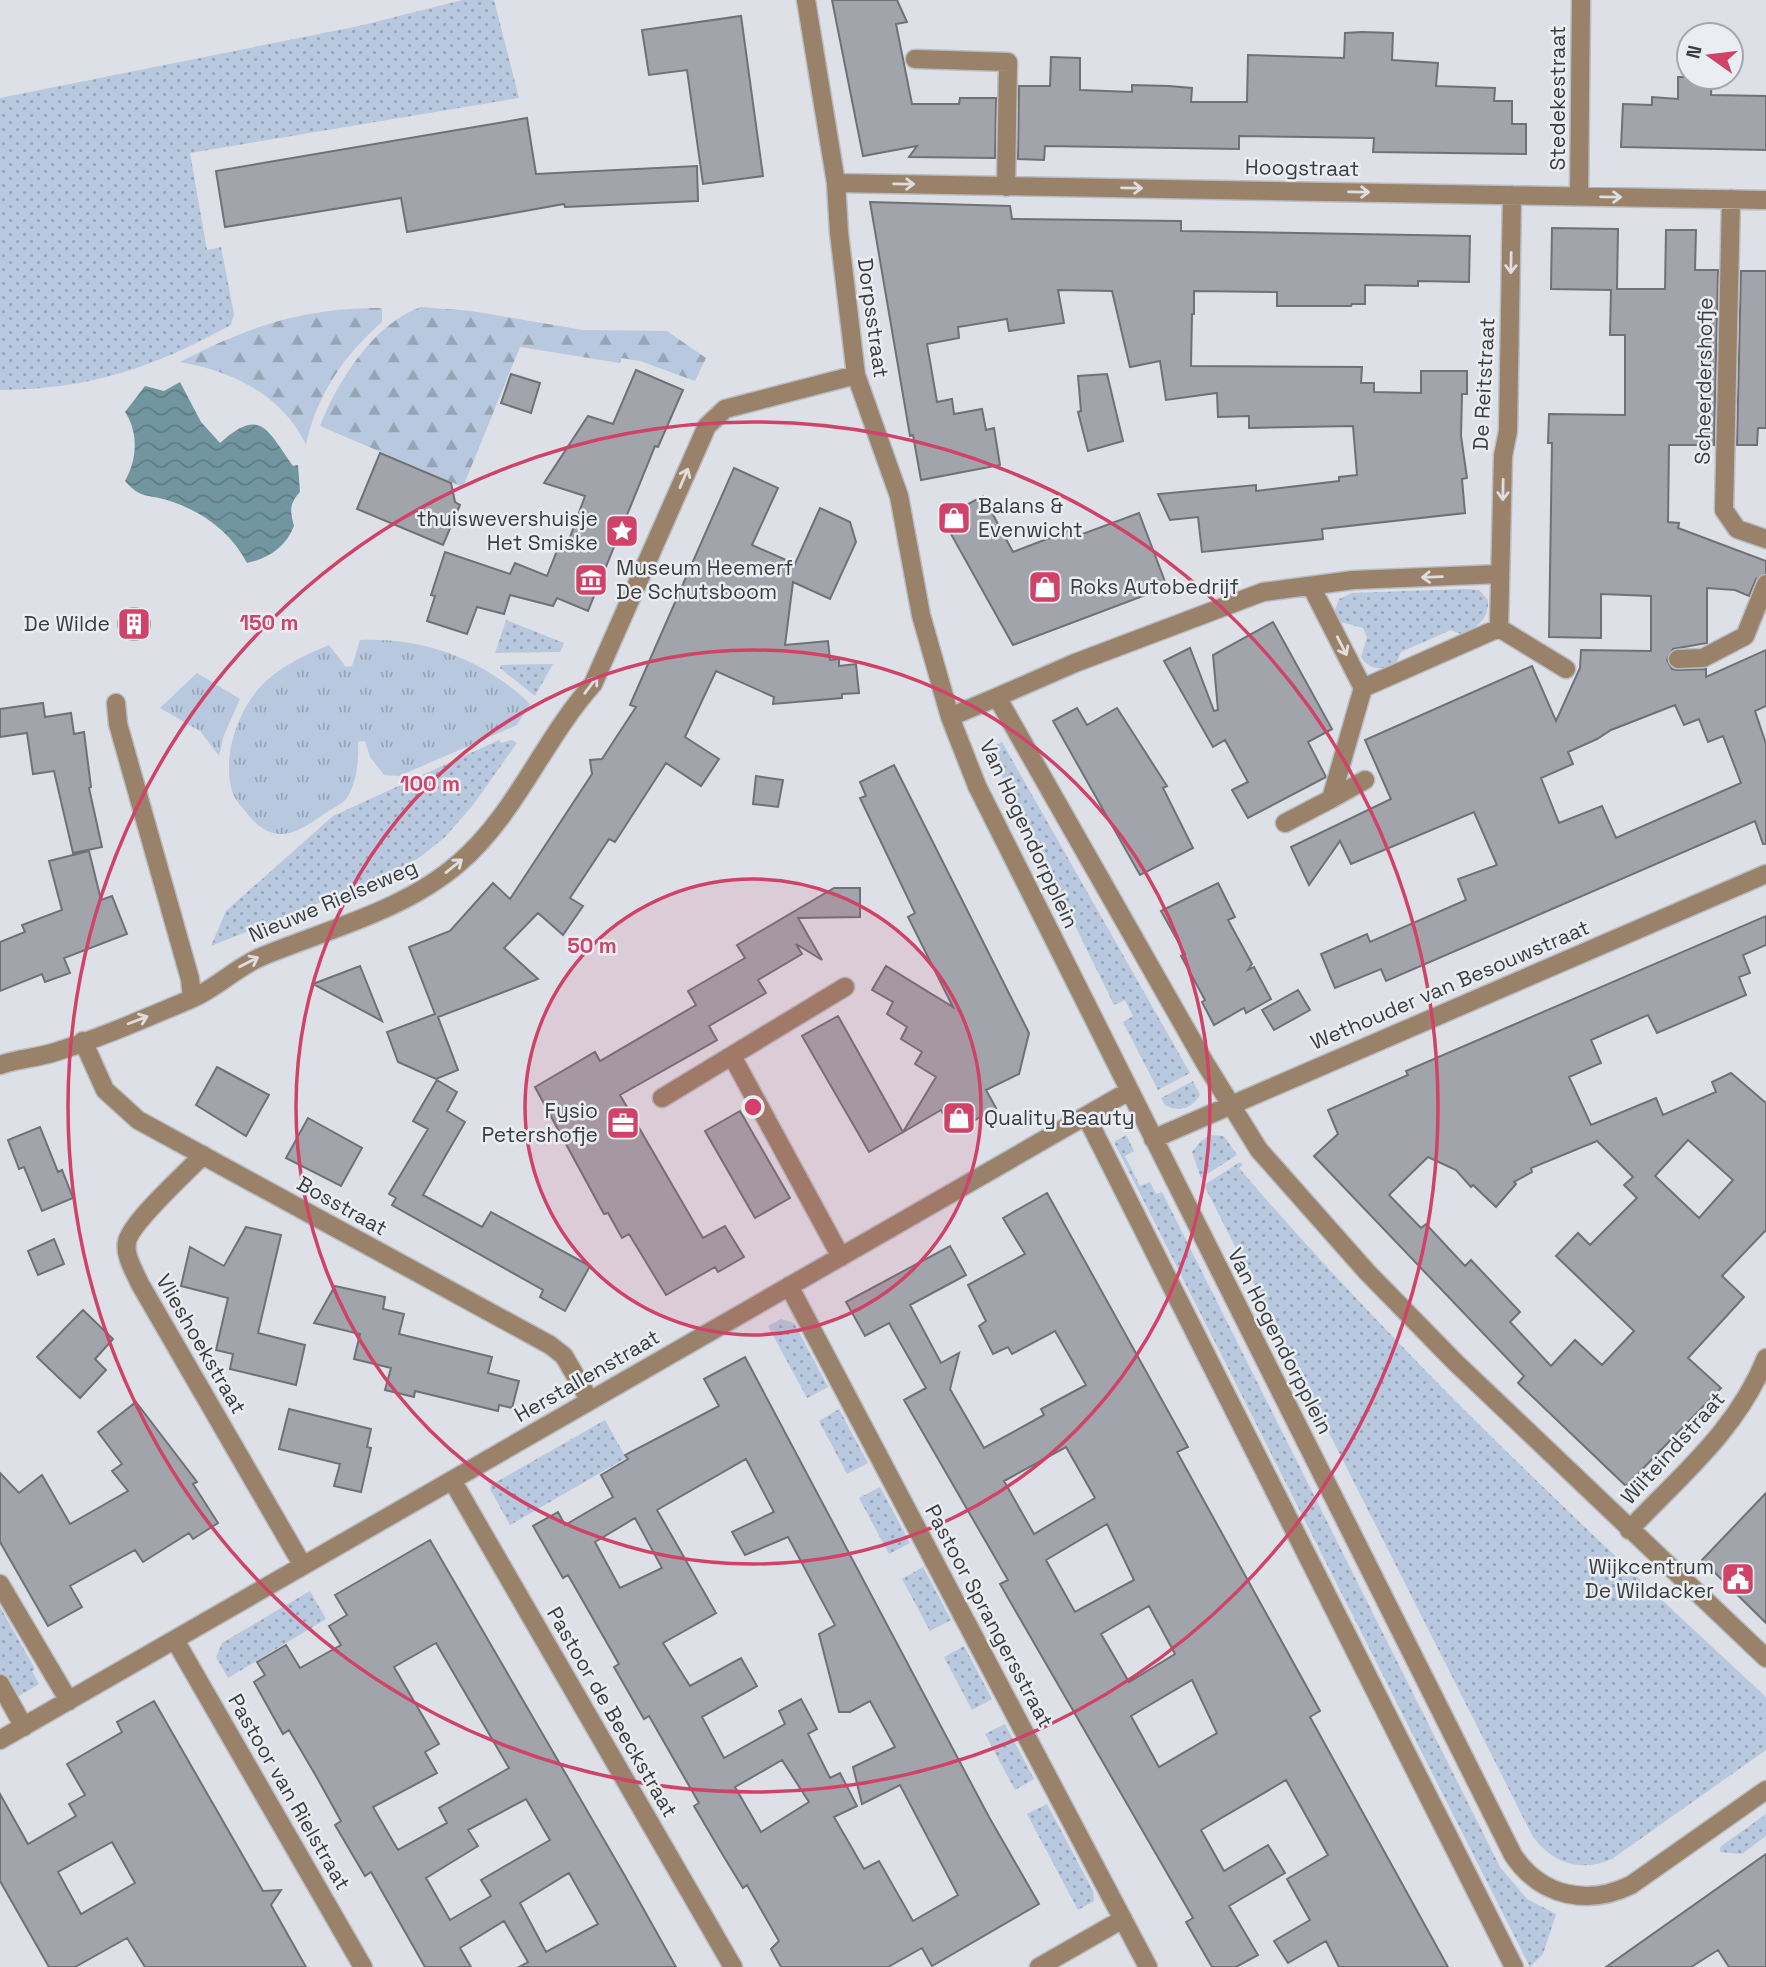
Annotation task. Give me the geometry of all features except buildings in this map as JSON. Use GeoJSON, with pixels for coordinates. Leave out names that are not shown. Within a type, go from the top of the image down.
{"type":"FeatureCollection","features":[{"type":"Feature","properties":{"kind":"street","name":"Dorpsstraat"},"geometry":{"type":"LineString","coordinates":[[806,0],[836,183],[839,233],[856,375],[899,496],[921,615],[950,717]]}},
{"type":"Feature","properties":{"kind":"street","name":"Stedekestraat"},"geometry":{"type":"LineString","coordinates":[[1579,196],[1581,0]]}},
{"type":"Feature","properties":{"kind":"street"},"geometry":{"type":"LineString","coordinates":[[915,59],[1008,62],[1006,187]]}},
{"type":"Feature","properties":{"kind":"street","name":"Hoogstraat"},"geometry":{"type":"LineString","coordinates":[[836,183],[1766,200]]}},
{"type":"Feature","properties":{"kind":"street","name":"De Reitstraat"},"geometry":{"type":"LineString","coordinates":[[1499,628],[1503,456],[1508,431],[1512,195]]}},
{"type":"Feature","properties":{"kind":"street","name":"Scheerdershofje"},"geometry":{"type":"LineString","coordinates":[[1731,199],[1724,510],[1737,529],[1766,539]]}},
{"type":"Feature","properties":{"kind":"street","name":"Nieuwe Rielseweg"},"geometry":{"type":"LineString","coordinates":[[0,1065],[51,1054],[192,999],[259,958],[396,903],[432,884],[485,838],[598,675],[707,426],[725,409],[856,375]]}},
{"type":"Feature","properties":{"kind":"street"},"geometry":{"type":"LineString","coordinates":[[950,717],[1074,663],[1264,592],[1353,580],[1500,574]]}},
{"type":"Feature","properties":{"kind":"street"},"geometry":{"type":"LineString","coordinates":[[1678,659],[1703,658],[1745,636],[1766,584]]}},
{"type":"Feature","properties":{"kind":"street"},"geometry":{"type":"LineString","coordinates":[[1311,586],[1363,688],[1331,799]]}},
{"type":"Feature","properties":{"kind":"street"},"geometry":{"type":"LineString","coordinates":[[1363,688],[1499,628],[1566,669]]}},
{"type":"Feature","properties":{"kind":"street","name":"Van Hogendorpplein"},"geometry":{"type":"LineString","coordinates":[[996,697],[1259,1150],[1367,1272],[1629,1530],[1766,1658]]}},
{"type":"Feature","properties":{"kind":"street"},"geometry":{"type":"LineString","coordinates":[[116,703],[118,724],[190,979],[192,999]]}},
{"type":"Feature","properties":{"kind":"street","name":"Van Hogendorpplein"},"geometry":{"type":"LineString","coordinates":[[950,717],[977,786],[1521,1866],[1546,1887],[1563,1894],[1595,1897],[1613,1894],[1631,1885],[1766,1790]]}},
{"type":"Feature","properties":{"kind":"street"},"geometry":{"type":"LineString","coordinates":[[1285,823],[1365,780]]}},
{"type":"Feature","properties":{"kind":"street","name":"Wethouder van Besouwstraat"},"geometry":{"type":"LineString","coordinates":[[1153,1139],[1766,874]]}},
{"type":"Feature","properties":{"kind":"street"},"geometry":{"type":"LineString","coordinates":[[662,1098],[845,987]]}},
{"type":"Feature","properties":{"kind":"street","name":"Bosstraat"},"geometry":{"type":"LineString","coordinates":[[83,1041],[106,1090],[118,1104],[138,1119],[550,1345],[564,1356],[590,1401]]}},
{"type":"Feature","properties":{"kind":"street"},"geometry":{"type":"LineString","coordinates":[[732,1056],[841,1256]]}},
{"type":"Feature","properties":{"kind":"street","name":"Herstallenstraat"},"geometry":{"type":"LineString","coordinates":[[0,1740],[1129,1091]]}},
{"type":"Feature","properties":{"kind":"street"},"geometry":{"type":"LineString","coordinates":[[1086,1115],[1514,1967]]}},
{"type":"Feature","properties":{"kind":"street","name":"Vlieshoekstraat"},"geometry":{"type":"LineString","coordinates":[[203,1155],[135,1227],[127,1242],[128,1256],[171,1339],[303,1566]]}},
{"type":"Feature","properties":{"kind":"street","name":"Pastoor Sprangersstraat"},"geometry":{"type":"LineString","coordinates":[[789,1286],[1148,1967]]}},
{"type":"Feature","properties":{"kind":"street","name":"Wilteindstraat"},"geometry":{"type":"LineString","coordinates":[[1629,1530],[1730,1424],[1752,1392],[1766,1358]]}},
{"type":"Feature","properties":{"kind":"street","name":"Pastoor de Beeckstraat"},"geometry":{"type":"LineString","coordinates":[[452,1480],[733,1967]]}},
{"type":"Feature","properties":{"kind":"street"},"geometry":{"type":"LineString","coordinates":[[0,1584],[69,1701]]}},
{"type":"Feature","properties":{"kind":"street","name":"Pastoor van Rielstraat"},"geometry":{"type":"LineString","coordinates":[[174,1640],[363,1967]]}},
{"type":"Feature","properties":{"kind":"street"},"geometry":{"type":"LineString","coordinates":[[0,1684],[23,1727]]}},
{"type":"Feature","properties":{"kind":"street"},"geometry":{"type":"LineString","coordinates":[[1040,1967],[1123,1919]]}},
{"type":"Feature","properties":{"kind":"green space"},"geometry":{"type":"Polygon","coordinates":[[[463,0],[494,0],[519,98],[190,153],[207,250],[221,247],[234,314],[231,325],[174,353],[120,373],[64,385],[0,390],[0,98],[359,26],[463,0]]]}},
{"type":"Feature","properties":{"kind":"green space"},"geometry":{"type":"Polygon","coordinates":[[[421,307],[471,311],[583,330],[667,331],[706,358],[695,381],[640,361],[621,358],[620,363],[520,347],[463,487],[320,426],[336,391],[359,356],[388,326],[421,307]]]}},
{"type":"Feature","properties":{"kind":"green space"},"geometry":{"type":"Polygon","coordinates":[[[382,308],[382,322],[356,348],[324,393],[306,445],[284,412],[254,388],[218,372],[180,362],[230,338],[277,322],[327,311],[382,308]]]}},
{"type":"Feature","properties":{"kind":"green space"},"geometry":{"type":"Polygon","coordinates":[[[1479,590],[1488,600],[1487,612],[1478,625],[1463,635],[1451,630],[1401,652],[1396,664],[1386,667],[1372,667],[1365,662],[1361,657],[1367,637],[1363,628],[1338,621],[1334,613],[1339,599],[1352,593],[1479,590]]]}},
{"type":"Feature","properties":{"kind":"green space"},"geometry":{"type":"Polygon","coordinates":[[[506,620],[564,643],[560,652],[495,653],[506,620]]]}},
{"type":"Feature","properties":{"kind":"green space"},"geometry":{"type":"Polygon","coordinates":[[[360,640],[407,643],[452,654],[493,675],[530,704],[517,725],[399,776],[384,775],[370,757],[365,741],[358,742],[355,779],[344,801],[296,831],[278,834],[268,831],[250,817],[237,802],[232,791],[229,762],[240,718],[255,693],[280,670],[329,645],[346,667],[352,666],[360,640]]]}},
{"type":"Feature","properties":{"kind":"green space"},"geometry":{"type":"Polygon","coordinates":[[[553,664],[535,696],[500,668],[501,665],[553,664]]]}},
{"type":"Feature","properties":{"kind":"green space"},"geometry":{"type":"Polygon","coordinates":[[[197,673],[240,699],[224,735],[219,756],[200,731],[160,708],[197,673]]]}},
{"type":"Feature","properties":{"kind":"green space"},"geometry":{"type":"Polygon","coordinates":[[[499,740],[501,743],[512,740],[517,743],[473,805],[444,838],[420,857],[386,876],[211,946],[226,911],[333,816],[499,740]]]}},
{"type":"Feature","properties":{"kind":"green space"},"geometry":{"type":"Polygon","coordinates":[[[1002,742],[1190,1073],[1158,1090],[1123,1022],[1133,1016],[1125,1000],[1114,1005],[989,749],[1002,742]]]}},
{"type":"Feature","properties":{"kind":"green space"},"geometry":{"type":"Polygon","coordinates":[[[1193,1081],[1200,1095],[1193,1103],[1180,1109],[1165,1105],[1161,1098],[1193,1081]]]}},
{"type":"Feature","properties":{"kind":"green space"},"geometry":{"type":"Polygon","coordinates":[[[1126,1135],[1134,1151],[1125,1156],[1140,1186],[1150,1182],[1156,1194],[1162,1192],[1500,1867],[1527,1899],[1556,1914],[1543,1954],[1530,1967],[1114,1142],[1126,1135]]]}},
{"type":"Feature","properties":{"kind":"green space"},"geometry":{"type":"Polygon","coordinates":[[[1211,1135],[1224,1136],[1237,1155],[1201,1178],[1192,1152],[1201,1141],[1211,1135]]]}},
{"type":"Feature","properties":{"kind":"green space"},"geometry":{"type":"Polygon","coordinates":[[[1240,1162],[1243,1165],[1239,1168],[1305,1243],[1432,1377],[1564,1507],[1766,1697],[1766,1750],[1612,1859],[1589,1865],[1568,1863],[1549,1853],[1533,1837],[1204,1185],[1240,1162]]]}},
{"type":"Feature","properties":{"kind":"green space"},"geometry":{"type":"Polygon","coordinates":[[[781,1319],[794,1323],[828,1387],[807,1398],[768,1326],[781,1319]]]}},
{"type":"Feature","properties":{"kind":"green space"},"geometry":{"type":"Polygon","coordinates":[[[839,1409],[868,1463],[847,1474],[819,1421],[839,1409]]]}},
{"type":"Feature","properties":{"kind":"green space"},"geometry":{"type":"Polygon","coordinates":[[[605,1420],[626,1458],[510,1525],[490,1489],[491,1485],[605,1420]]]}},
{"type":"Feature","properties":{"kind":"green space"},"geometry":{"type":"Polygon","coordinates":[[[880,1487],[910,1543],[889,1554],[859,1498],[880,1487]]]}},
{"type":"Feature","properties":{"kind":"green space"},"geometry":{"type":"Polygon","coordinates":[[[923,1567],[951,1620],[930,1631],[902,1579],[923,1567]]]}},
{"type":"Feature","properties":{"kind":"green space"},"geometry":{"type":"Polygon","coordinates":[[[310,1591],[326,1619],[228,1678],[216,1657],[222,1643],[310,1591]]]}},
{"type":"Feature","properties":{"kind":"green space"},"geometry":{"type":"Polygon","coordinates":[[[0,1607],[35,1669],[32,1671],[39,1684],[14,1699],[0,1674],[0,1607]]]}},
{"type":"Feature","properties":{"kind":"green space"},"geometry":{"type":"Polygon","coordinates":[[[964,1646],[992,1699],[972,1710],[944,1657],[964,1646]]]}},
{"type":"Feature","properties":{"kind":"green space"},"geometry":{"type":"Polygon","coordinates":[[[1005,1724],[1034,1779],[1015,1790],[985,1734],[1005,1724]]]}},
{"type":"Feature","properties":{"kind":"green space"},"geometry":{"type":"Polygon","coordinates":[[[1047,1804],[1093,1891],[1094,1901],[1078,1910],[1027,1814],[1047,1804]]]}},
{"type":"Feature","properties":{"kind":"green space"},"geometry":{"type":"Polygon","coordinates":[[[1766,1814],[1766,1836],[1742,1854],[1720,1852],[1720,1847],[1766,1814]]]}},
{"type":"Feature","properties":{"kind":"water"},"geometry":{"type":"Polygon","coordinates":[[[180,382],[201,422],[220,443],[245,426],[262,427],[293,466],[298,465],[300,492],[291,508],[294,526],[281,546],[269,555],[247,563],[232,541],[203,516],[167,500],[144,495],[125,481],[135,446],[133,429],[125,412],[145,386],[164,391],[180,382]]]}},
{"type":"Feature","properties":{"kind":"place","name":"Balans & Evenwicht"},"geometry":{"type":"Point","coordinates":[954,518]}},
{"type":"Feature","properties":{"kind":"place","name":"thuiswevershuisje Het Smiske"},"geometry":{"type":"Point","coordinates":[622,531]}},
{"type":"Feature","properties":{"kind":"place","name":"Museum Heemerf De Schutsboom"},"geometry":{"type":"Point","coordinates":[591,580]}},
{"type":"Feature","properties":{"kind":"place","name":"Roks Autobedrijf"},"geometry":{"type":"Point","coordinates":[1045,587]}},
{"type":"Feature","properties":{"kind":"place","name":"De Wilde"},"geometry":{"type":"Point","coordinates":[134,624]}},
{"type":"Feature","properties":{"kind":"place","name":"Quality Beauty"},"geometry":{"type":"Point","coordinates":[959,1118]}},
{"type":"Feature","properties":{"kind":"place","name":"Fysio Petershofje"},"geometry":{"type":"Point","coordinates":[623,1123]}},
{"type":"Feature","properties":{"kind":"place","name":"Wijkcentrum De Wildacker"},"geometry":{"type":"Point","coordinates":[1738,1579]}}]}
